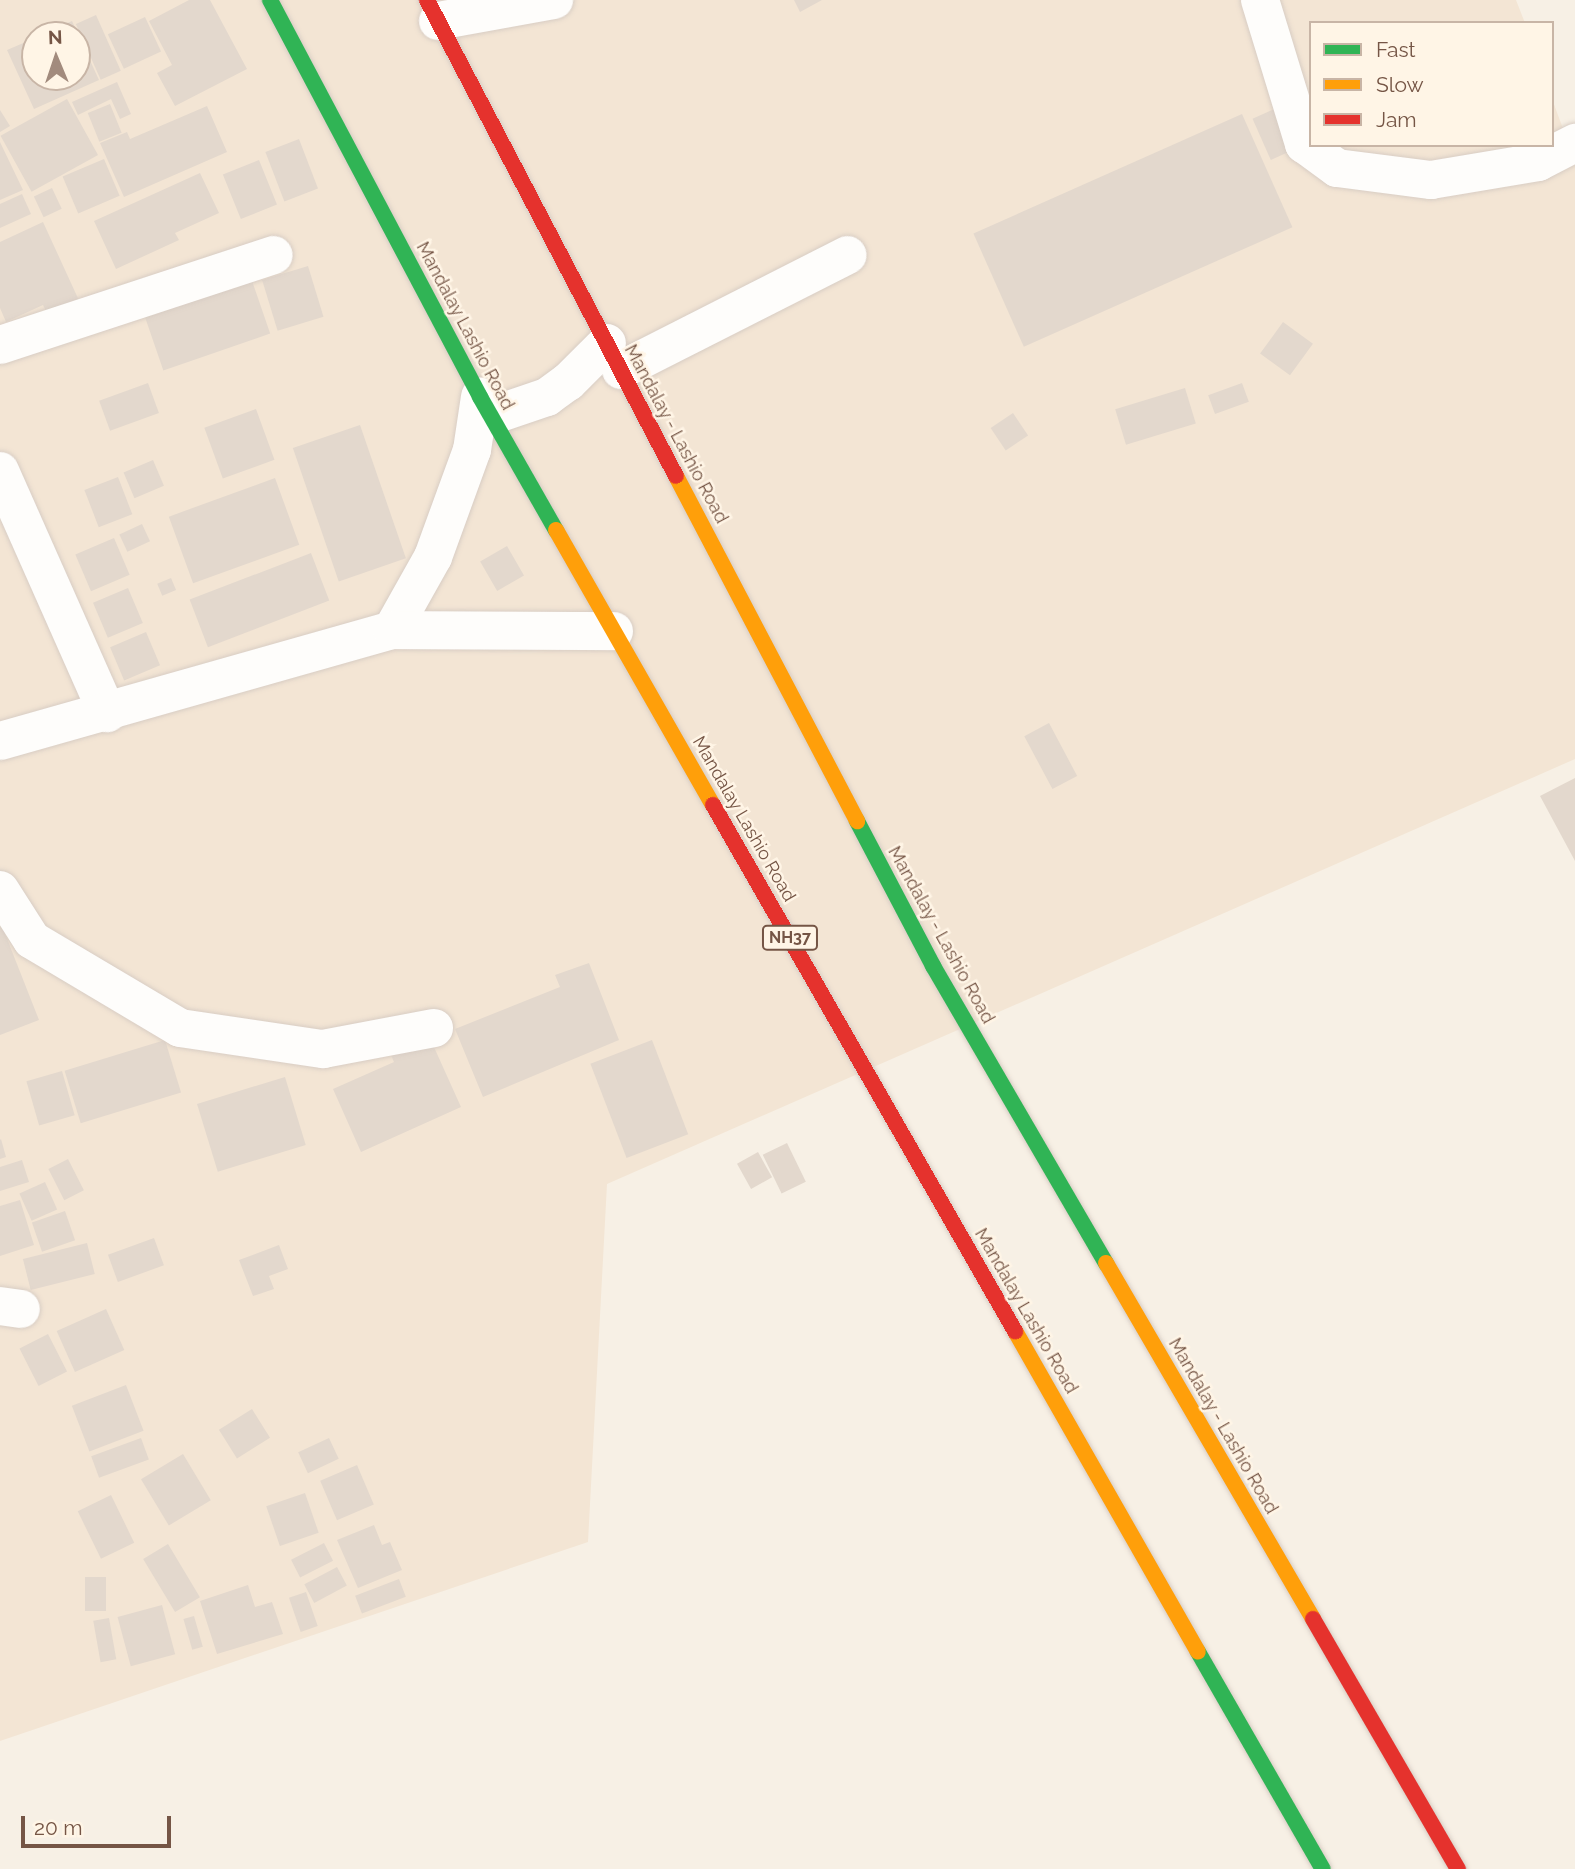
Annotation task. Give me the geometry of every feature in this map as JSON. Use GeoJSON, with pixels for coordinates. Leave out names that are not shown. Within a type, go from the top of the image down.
{"type":"FeatureCollection","features":[{"type":"Feature","properties":{"kind":"highway","name":"Mandalay Lashio Road"},"geometry":{"type":"LineString","coordinates":[[270,0],[485,406],[1323,1869]]}},
{"type":"Feature","properties":{"kind":"highway","name":"Mandalay - Lashio Road"},"geometry":{"type":"LineString","coordinates":[[432,10],[933,966],[1458,1869]]}},
{"type":"Feature","properties":{"kind":"street"},"geometry":{"type":"LineString","coordinates":[[432,10],[554,0]]}},
{"type":"Feature","properties":{"kind":"street"},"geometry":{"type":"LineString","coordinates":[[1260,0],[1304,144],[1337,168],[1431,180],[1538,162],[1575,144]]}},
{"type":"Feature","properties":{"kind":"street"},"geometry":{"type":"LineString","coordinates":[[0,345],[274,255]]}},
{"type":"Feature","properties":{"kind":"street"},"geometry":{"type":"LineString","coordinates":[[392,630],[433,557],[485,406],[547,397],[614,356],[848,255]]}},
{"type":"Feature","properties":{"kind":"street"},"geometry":{"type":"LineString","coordinates":[[0,471],[107,713]]}},
{"type":"Feature","properties":{"kind":"street"},"geometry":{"type":"LineString","coordinates":[[0,741],[107,713],[392,630],[614,631]]}},
{"type":"Feature","properties":{"kind":"street"},"geometry":{"type":"LineString","coordinates":[[0,890],[32,940],[180,1028],[323,1049],[434,1028]]}},
{"type":"Feature","properties":{"kind":"shaded area"},"geometry":{"type":"Polygon","coordinates":[[[0,0],[1516,0],[1524,21],[1309,21],[1309,147],[1554,147],[1554,104],[1575,161],[1575,759],[607,1184],[588,1542],[0,1741],[0,0]]]}},
{"type":"Feature","properties":{"kind":"building"},"geometry":{"type":"Polygon","coordinates":[[[189,0],[210,0],[247,69],[175,106],[157,73],[172,65],[149,21],[189,0]]]}},
{"type":"Feature","properties":{"kind":"building"},"geometry":{"type":"Polygon","coordinates":[[[794,0],[822,0],[800,12],[794,0]]]}},
{"type":"Feature","properties":{"kind":"building"},"geometry":{"type":"Polygon","coordinates":[[[96,15],[121,71],[101,80],[91,58],[91,21],[83,21],[96,15]]]}},
{"type":"Feature","properties":{"kind":"building"},"geometry":{"type":"Polygon","coordinates":[[[145,17],[161,51],[124,69],[108,34],[145,17]]]}},
{"type":"Feature","properties":{"kind":"building"},"geometry":{"type":"Polygon","coordinates":[[[21,44],[21,81],[7,50],[21,44]]]}},
{"type":"Feature","properties":{"kind":"building"},"geometry":{"type":"Polygon","coordinates":[[[91,63],[99,80],[91,84],[91,63]]]}},
{"type":"Feature","properties":{"kind":"building"},"geometry":{"type":"Polygon","coordinates":[[[117,82],[131,114],[120,119],[111,99],[78,115],[72,102],[117,82]]]}},
{"type":"Feature","properties":{"kind":"building"},"geometry":{"type":"Polygon","coordinates":[[[26,91],[74,91],[34,109],[26,91]]]}},
{"type":"Feature","properties":{"kind":"building"},"geometry":{"type":"Polygon","coordinates":[[[67,99],[98,155],[32,192],[1,136],[67,99]]]}},
{"type":"Feature","properties":{"kind":"building"},"geometry":{"type":"Polygon","coordinates":[[[110,104],[122,133],[99,142],[88,113],[110,104]]]}},
{"type":"Feature","properties":{"kind":"building"},"geometry":{"type":"Polygon","coordinates":[[[207,106],[227,152],[124,197],[100,143],[127,132],[130,139],[207,106]]]}},
{"type":"Feature","properties":{"kind":"building"},"geometry":{"type":"Polygon","coordinates":[[[1279,107],[1297,148],[1271,160],[1253,119],[1279,107]]]}},
{"type":"Feature","properties":{"kind":"building"},"geometry":{"type":"Polygon","coordinates":[[[0,110],[10,126],[0,132],[0,110]]]}},
{"type":"Feature","properties":{"kind":"building"},"geometry":{"type":"Polygon","coordinates":[[[1242,114],[1292,227],[1024,347],[973,234],[1242,114]]]}},
{"type":"Feature","properties":{"kind":"building"},"geometry":{"type":"Polygon","coordinates":[[[299,139],[318,188],[284,201],[265,152],[299,139]]]}},
{"type":"Feature","properties":{"kind":"building"},"geometry":{"type":"Polygon","coordinates":[[[0,142],[23,190],[0,200],[0,142]]]}},
{"type":"Feature","properties":{"kind":"building"},"geometry":{"type":"Polygon","coordinates":[[[104,159],[120,196],[78,213],[63,177],[104,159]]]}},
{"type":"Feature","properties":{"kind":"building"},"geometry":{"type":"Polygon","coordinates":[[[259,160],[277,205],[241,219],[223,175],[259,160]]]}},
{"type":"Feature","properties":{"kind":"building"},"geometry":{"type":"Polygon","coordinates":[[[200,173],[219,213],[175,233],[179,240],[116,269],[94,221],[200,173]]]}},
{"type":"Feature","properties":{"kind":"building"},"geometry":{"type":"Polygon","coordinates":[[[52,188],[62,209],[44,217],[34,196],[52,188]]]}},
{"type":"Feature","properties":{"kind":"building"},"geometry":{"type":"Polygon","coordinates":[[[22,194],[31,214],[0,228],[0,204],[22,194]]]}},
{"type":"Feature","properties":{"kind":"building"},"geometry":{"type":"Polygon","coordinates":[[[43,222],[82,307],[51,322],[43,305],[6,322],[0,308],[0,242],[43,222]]]}},
{"type":"Feature","properties":{"kind":"building"},"geometry":{"type":"Polygon","coordinates":[[[308,266],[323,317],[278,331],[262,280],[308,266]]]}},
{"type":"Feature","properties":{"kind":"building"},"geometry":{"type":"Polygon","coordinates":[[[250,275],[270,334],[163,370],[143,312],[250,275]]]}},
{"type":"Feature","properties":{"kind":"building"},"geometry":{"type":"Polygon","coordinates":[[[1283,322],[1313,344],[1290,375],[1260,354],[1283,322]]]}},
{"type":"Feature","properties":{"kind":"building"},"geometry":{"type":"Polygon","coordinates":[[[148,383],[159,413],[110,431],[99,401],[148,383]]]}},
{"type":"Feature","properties":{"kind":"building"},"geometry":{"type":"Polygon","coordinates":[[[1242,383],[1249,402],[1215,414],[1208,395],[1242,383]]]}},
{"type":"Feature","properties":{"kind":"building"},"geometry":{"type":"Polygon","coordinates":[[[1185,388],[1196,423],[1126,445],[1115,409],[1185,388]]]}},
{"type":"Feature","properties":{"kind":"building"},"geometry":{"type":"Polygon","coordinates":[[[256,409],[274,460],[223,479],[204,428],[256,409]]]}},
{"type":"Feature","properties":{"kind":"building"},"geometry":{"type":"Polygon","coordinates":[[[1013,413],[1028,435],[1006,450],[991,428],[1013,413]]]}},
{"type":"Feature","properties":{"kind":"building"},"geometry":{"type":"Polygon","coordinates":[[[360,425],[406,558],[339,581],[293,448],[360,425]]]}},
{"type":"Feature","properties":{"kind":"building"},"geometry":{"type":"Polygon","coordinates":[[[153,460],[164,486],[134,498],[124,473],[153,460]]]}},
{"type":"Feature","properties":{"kind":"building"},"geometry":{"type":"Polygon","coordinates":[[[118,477],[132,514],[99,527],[84,490],[118,477]]]}},
{"type":"Feature","properties":{"kind":"building"},"geometry":{"type":"Polygon","coordinates":[[[275,478],[299,545],[193,583],[169,517],[275,478]]]}},
{"type":"Feature","properties":{"kind":"building"},"geometry":{"type":"Polygon","coordinates":[[[142,524],[150,541],[127,552],[119,535],[142,524]]]}},
{"type":"Feature","properties":{"kind":"building"},"geometry":{"type":"Polygon","coordinates":[[[114,538],[130,575],[91,591],[75,554],[114,538]]]}},
{"type":"Feature","properties":{"kind":"building"},"geometry":{"type":"Polygon","coordinates":[[[507,546],[524,575],[497,591],[480,562],[507,546]]]}},
{"type":"Feature","properties":{"kind":"building"},"geometry":{"type":"Polygon","coordinates":[[[311,553],[329,601],[208,647],[190,600],[311,553]]]}},
{"type":"Feature","properties":{"kind":"building"},"geometry":{"type":"Polygon","coordinates":[[[171,578],[176,590],[162,596],[157,584],[171,578]]]}},
{"type":"Feature","properties":{"kind":"building"},"geometry":{"type":"Polygon","coordinates":[[[128,588],[143,623],[108,638],[93,603],[128,588]]]}},
{"type":"Feature","properties":{"kind":"building"},"geometry":{"type":"Polygon","coordinates":[[[146,632],[160,665],[124,680],[110,647],[146,632]]]}},
{"type":"Feature","properties":{"kind":"building"},"geometry":{"type":"Polygon","coordinates":[[[1049,723],[1077,776],[1052,789],[1024,736],[1049,723]]]}},
{"type":"Feature","properties":{"kind":"building"},"geometry":{"type":"Polygon","coordinates":[[[1575,778],[1575,861],[1540,796],[1575,778]]]}},
{"type":"Feature","properties":{"kind":"building"},"geometry":{"type":"Polygon","coordinates":[[[2,926],[39,1020],[0,1035],[0,927],[2,926]]]}},
{"type":"Feature","properties":{"kind":"building"},"geometry":{"type":"Polygon","coordinates":[[[589,963],[619,1040],[483,1097],[455,1029],[560,987],[555,975],[589,963]]]}},
{"type":"Feature","properties":{"kind":"building"},"geometry":{"type":"Polygon","coordinates":[[[429,1036],[461,1107],[361,1152],[333,1089],[394,1062],[390,1053],[429,1036]]]}},
{"type":"Feature","properties":{"kind":"building"},"geometry":{"type":"Polygon","coordinates":[[[165,1040],[181,1093],[81,1123],[65,1071],[165,1040]]]}},
{"type":"Feature","properties":{"kind":"building"},"geometry":{"type":"Polygon","coordinates":[[[652,1040],[688,1134],[627,1158],[590,1064],[652,1040]]]}},
{"type":"Feature","properties":{"kind":"building"},"geometry":{"type":"Polygon","coordinates":[[[62,1071],[75,1115],[39,1125],[26,1081],[62,1071]]]}},
{"type":"Feature","properties":{"kind":"building"},"geometry":{"type":"Polygon","coordinates":[[[285,1077],[306,1145],[218,1172],[197,1104],[285,1077]]]}},
{"type":"Feature","properties":{"kind":"building"},"geometry":{"type":"Polygon","coordinates":[[[0,1140],[6,1157],[0,1159],[0,1140]]]}},
{"type":"Feature","properties":{"kind":"building"},"geometry":{"type":"Polygon","coordinates":[[[787,1143],[806,1182],[782,1193],[763,1155],[787,1143]]]}},
{"type":"Feature","properties":{"kind":"building"},"geometry":{"type":"Polygon","coordinates":[[[758,1152],[772,1177],[751,1189],[737,1164],[758,1152]]]}},
{"type":"Feature","properties":{"kind":"building"},"geometry":{"type":"Polygon","coordinates":[[[68,1159],[84,1190],[64,1200],[48,1169],[68,1159]]]}},
{"type":"Feature","properties":{"kind":"building"},"geometry":{"type":"Polygon","coordinates":[[[22,1160],[29,1182],[0,1191],[0,1167],[22,1160]]]}},
{"type":"Feature","properties":{"kind":"building"},"geometry":{"type":"Polygon","coordinates":[[[45,1182],[57,1209],[32,1221],[19,1193],[45,1182]]]}},
{"type":"Feature","properties":{"kind":"building"},"geometry":{"type":"Polygon","coordinates":[[[20,1200],[34,1245],[0,1256],[0,1206],[20,1200]]]}},
{"type":"Feature","properties":{"kind":"building"},"geometry":{"type":"Polygon","coordinates":[[[65,1211],[75,1240],[42,1252],[32,1222],[65,1211]]]}},
{"type":"Feature","properties":{"kind":"building"},"geometry":{"type":"Polygon","coordinates":[[[154,1238],[164,1265],[118,1282],[108,1255],[154,1238]]]}},
{"type":"Feature","properties":{"kind":"building"},"geometry":{"type":"Polygon","coordinates":[[[87,1243],[95,1274],[31,1290],[23,1259],[87,1243]]]}},
{"type":"Feature","properties":{"kind":"building"},"geometry":{"type":"Polygon","coordinates":[[[279,1245],[288,1269],[269,1276],[274,1289],[253,1296],[239,1260],[279,1245]]]}},
{"type":"Feature","properties":{"kind":"building"},"geometry":{"type":"Polygon","coordinates":[[[106,1309],[124,1350],[75,1372],[57,1331],[106,1309]]]}},
{"type":"Feature","properties":{"kind":"building"},"geometry":{"type":"Polygon","coordinates":[[[48,1334],[67,1371],[39,1386],[19,1349],[48,1334]]]}},
{"type":"Feature","properties":{"kind":"building"},"geometry":{"type":"Polygon","coordinates":[[[126,1385],[144,1431],[89,1452],[72,1406],[126,1385]]]}},
{"type":"Feature","properties":{"kind":"building"},"geometry":{"type":"Polygon","coordinates":[[[252,1409],[270,1438],[237,1459],[219,1430],[252,1409]]]}},
{"type":"Feature","properties":{"kind":"building"},"geometry":{"type":"Polygon","coordinates":[[[141,1438],[149,1460],[99,1478],[91,1456],[141,1438]]]}},
{"type":"Feature","properties":{"kind":"building"},"geometry":{"type":"Polygon","coordinates":[[[329,1438],[339,1459],[308,1473],[298,1452],[329,1438]]]}},
{"type":"Feature","properties":{"kind":"building"},"geometry":{"type":"Polygon","coordinates":[[[183,1454],[211,1500],[169,1526],[141,1479],[183,1454]]]}},
{"type":"Feature","properties":{"kind":"building"},"geometry":{"type":"Polygon","coordinates":[[[357,1465],[374,1505],[337,1520],[320,1481],[357,1465]]]}},
{"type":"Feature","properties":{"kind":"building"},"geometry":{"type":"Polygon","coordinates":[[[305,1493],[319,1533],[280,1546],[266,1506],[305,1493]]]}},
{"type":"Feature","properties":{"kind":"building"},"geometry":{"type":"Polygon","coordinates":[[[111,1495],[134,1543],[101,1559],[78,1511],[111,1495]]]}},
{"type":"Feature","properties":{"kind":"building"},"geometry":{"type":"Polygon","coordinates":[[[374,1525],[382,1545],[390,1542],[402,1570],[358,1588],[337,1540],[374,1525]]]}},
{"type":"Feature","properties":{"kind":"building"},"geometry":{"type":"Polygon","coordinates":[[[324,1543],[333,1561],[300,1578],[291,1560],[324,1543]]]}},
{"type":"Feature","properties":{"kind":"building"},"geometry":{"type":"Polygon","coordinates":[[[168,1544],[200,1597],[175,1612],[143,1559],[168,1544]]]}},
{"type":"Feature","properties":{"kind":"building"},"geometry":{"type":"Polygon","coordinates":[[[337,1567],[347,1586],[314,1603],[304,1584],[337,1567]]]}},
{"type":"Feature","properties":{"kind":"building"},"geometry":{"type":"Polygon","coordinates":[[[85,1577],[106,1577],[106,1611],[85,1611],[85,1577]]]}},
{"type":"Feature","properties":{"kind":"building"},"geometry":{"type":"Polygon","coordinates":[[[399,1579],[406,1597],[362,1614],[355,1596],[399,1579]]]}},
{"type":"Feature","properties":{"kind":"building"},"geometry":{"type":"Polygon","coordinates":[[[248,1585],[255,1607],[272,1602],[283,1634],[217,1654],[200,1601],[248,1585]]]}},
{"type":"Feature","properties":{"kind":"building"},"geometry":{"type":"Polygon","coordinates":[[[306,1592],[318,1626],[301,1632],[289,1598],[306,1592]]]}},
{"type":"Feature","properties":{"kind":"building"},"geometry":{"type":"Polygon","coordinates":[[[162,1605],[175,1654],[131,1666],[118,1617],[162,1605]]]}},
{"type":"Feature","properties":{"kind":"building"},"geometry":{"type":"Polygon","coordinates":[[[194,1616],[203,1647],[192,1650],[183,1619],[194,1616]]]}},
{"type":"Feature","properties":{"kind":"building"},"geometry":{"type":"Polygon","coordinates":[[[109,1618],[116,1659],[101,1662],[93,1621],[109,1618]]]}},
{"type":"Feature","properties":{"kind":"traffic: fast"},"geometry":{"type":"LineString","coordinates":[[270,0],[480,397],[556,530]]}},
{"type":"Feature","properties":{"kind":"traffic: fast"},"geometry":{"type":"LineString","coordinates":[[857,821],[933,966],[1106,1263]]}},
{"type":"Feature","properties":{"kind":"traffic: fast"},"geometry":{"type":"LineString","coordinates":[[1198,1652],[1323,1869]]}},
{"type":"Feature","properties":{"kind":"traffic: slow"},"geometry":{"type":"LineString","coordinates":[[676,476],[857,821]]}},
{"type":"Feature","properties":{"kind":"traffic: slow"},"geometry":{"type":"LineString","coordinates":[[556,530],[713,805]]}},
{"type":"Feature","properties":{"kind":"traffic: slow"},"geometry":{"type":"LineString","coordinates":[[1106,1263],[1313,1619]]}},
{"type":"Feature","properties":{"kind":"traffic: slow"},"geometry":{"type":"LineString","coordinates":[[1015,1331],[1198,1652]]}},
{"type":"Feature","properties":{"kind":"traffic: jam"},"geometry":{"type":"LineString","coordinates":[[427,0],[676,476]]}},
{"type":"Feature","properties":{"kind":"traffic: jam"},"geometry":{"type":"LineString","coordinates":[[713,805],[1015,1331]]}},
{"type":"Feature","properties":{"kind":"traffic: jam"},"geometry":{"type":"LineString","coordinates":[[1313,1619],[1458,1869]]}}]}
